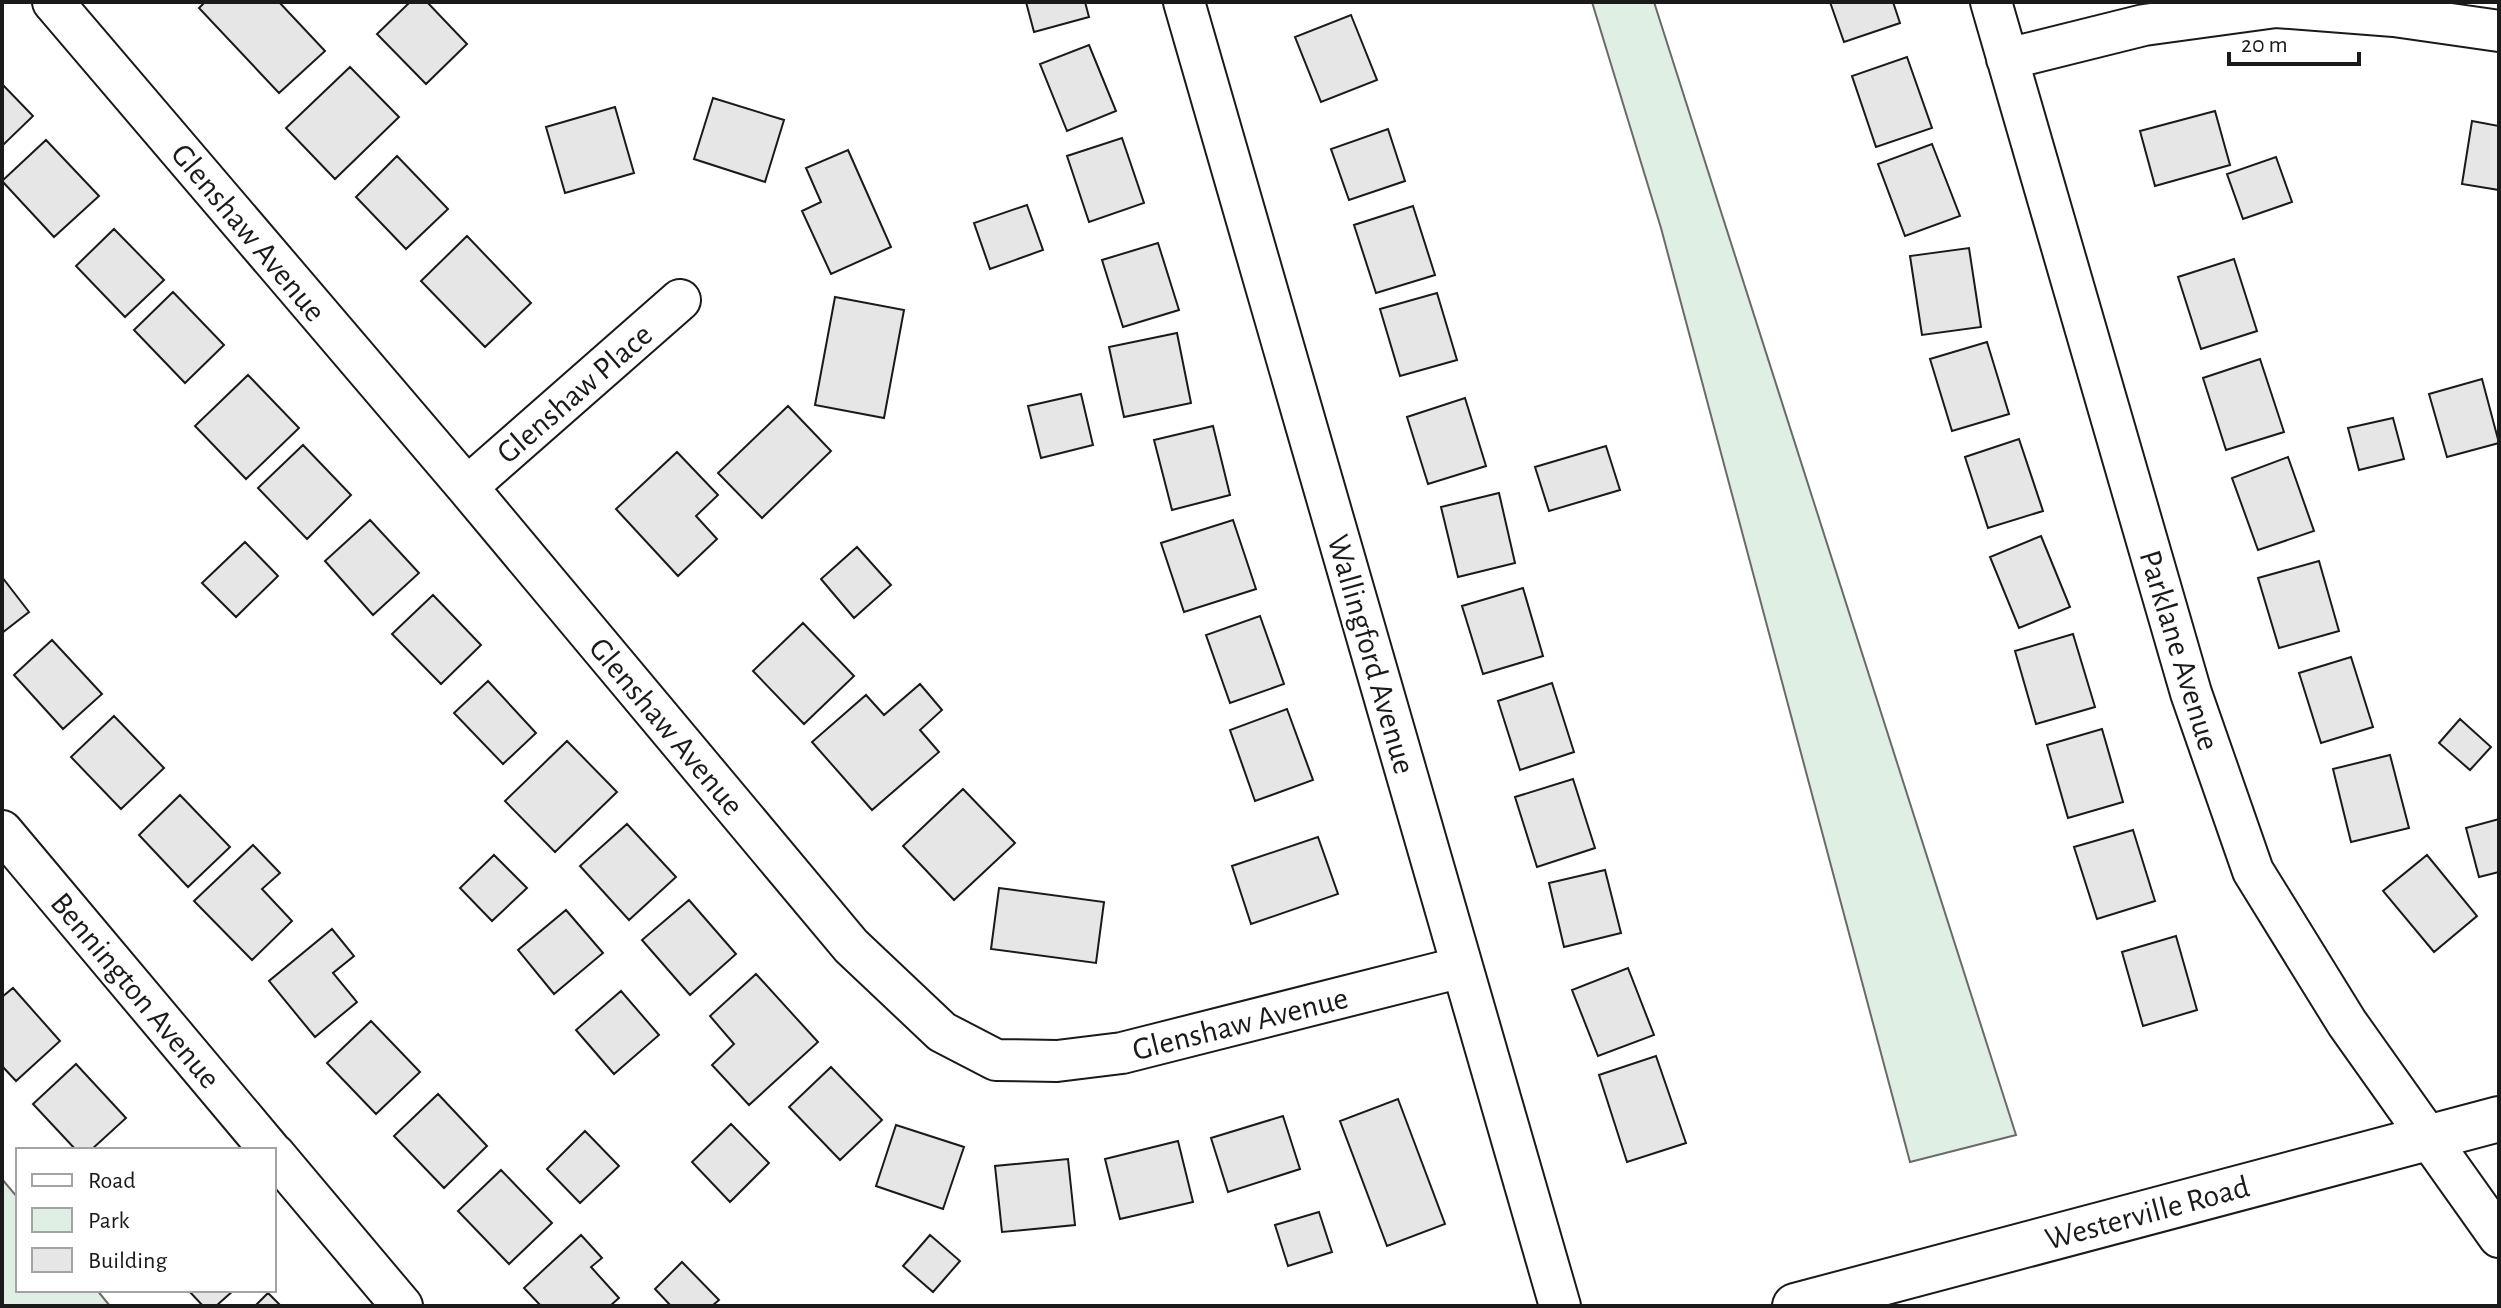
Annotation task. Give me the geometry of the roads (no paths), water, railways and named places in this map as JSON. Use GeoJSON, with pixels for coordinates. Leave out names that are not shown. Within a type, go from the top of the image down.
{"type":"FeatureCollection","features":[{"type":"Feature","properties":{"kind":"main road","name":"Westerville Road"},"geometry":{"type":"LineString","coordinates":[[1795,1306],[2499,1119]]}},
{"type":"Feature","properties":{"kind":"street","name":"Glenshaw Avenue"},"geometry":{"type":"LineString","coordinates":[[53,2],[467,487],[851,946],[942,1032],[996,1060],[1057,1061],[1122,1053],[1462,967]]}},
{"type":"Feature","properties":{"kind":"street","name":"Wallingford Avenue"},"geometry":{"type":"LineString","coordinates":[[1184,2],[1560,1306]]}},
{"type":"Feature","properties":{"kind":"street","name":"Parklane Avenue"},"geometry":{"type":"LineString","coordinates":[[1991,2],[2191,693],[2253,871],[2347,1023],[2499,1237]]}},
{"type":"Feature","properties":{"kind":"street"},"geometry":{"type":"LineString","coordinates":[[2007,59],[2144,25],[2276,7],[2394,16],[2499,31]]}},
{"type":"Feature","properties":{"kind":"street","name":"Glenshaw Place"},"geometry":{"type":"LineString","coordinates":[[467,487],[680,300]]}},
{"type":"Feature","properties":{"kind":"street","name":"Bennington Avenue"},"geometry":{"type":"LineString","coordinates":[[2,831],[269,1148]]}},
{"type":"Feature","properties":{"kind":"street","name":"Bennington Avenue"},"geometry":{"type":"LineString","coordinates":[[276,1157],[402,1306]]}}]}
